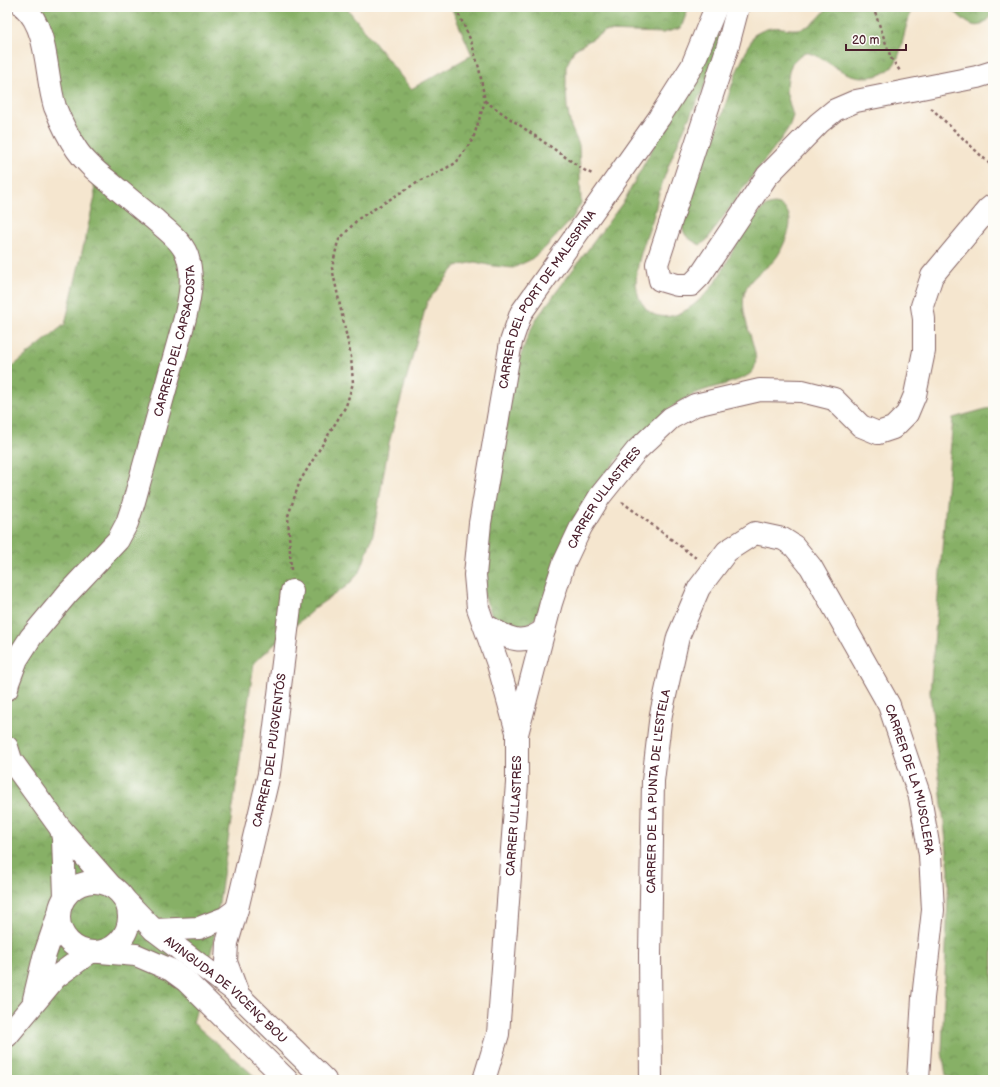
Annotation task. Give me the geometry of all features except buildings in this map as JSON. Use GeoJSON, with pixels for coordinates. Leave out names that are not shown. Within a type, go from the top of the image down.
{"type":"FeatureCollection","features":[{"type":"Feature","properties":{"kind":"street","name":"CARRER DEL CAPSACOSTA"},"geometry":{"type":"LineString","coordinates":[[7,689],[16,659],[31,638],[68,593],[118,540],[127,523],[185,318],[190,295],[191,274],[186,254],[178,242],[166,230],[93,169],[78,152],[65,132],[55,106],[39,28],[31,13],[24,7]]}},
{"type":"Feature","properties":{"kind":"street","name":"CARRER DEL PORT DE MALESPINA"},"geometry":{"type":"LineString","coordinates":[[517,734],[498,664],[478,608],[475,574],[480,523],[511,342],[521,314],[659,118],[692,66],[716,7]]}},
{"type":"Feature","properties":{"kind":"street"},"geometry":{"type":"LineString","coordinates":[[738,7],[727,49],[657,264],[660,280],[677,285],[691,286],[700,276],[766,176],[819,123],[835,110],[856,101],[977,77],[993,72]]}},
{"type":"Feature","properties":{"kind":"street","name":"CARRER ULLASTRES"},"geometry":{"type":"LineString","coordinates":[[484,1080],[498,1034],[517,783],[517,734],[551,603],[564,563],[581,527],[606,490],[637,450],[671,418],[695,405],[760,390],[802,391],[834,399],[861,426],[878,433],[893,428],[907,414],[915,395],[924,351],[924,320],[922,306],[932,276],[993,205]]}},
{"type":"Feature","properties":{"kind":"street","name":"CARRER DE LA PUNTA DE L'ESTELA"},"geometry":{"type":"LineString","coordinates":[[651,1080],[650,954],[653,781],[662,714],[678,636],[699,588],[727,551],[755,533]]}},
{"type":"Feature","properties":{"kind":"street","name":"CARRER DE LA MUSCLERA"},"geometry":{"type":"LineString","coordinates":[[755,533],[783,539],[794,546],[811,568],[889,705],[920,797],[930,855],[933,910],[923,998],[918,1080]]}},
{"type":"Feature","properties":{"kind":"street","name":"CARRER DEL PUIGVENTÓS"},"geometry":{"type":"LineString","coordinates":[[239,997],[226,962],[227,942],[237,909],[269,774],[292,591]]}},
{"type":"Feature","properties":{"kind":"street"},"geometry":{"type":"LineString","coordinates":[[484,625],[506,637],[524,640],[538,635],[544,630]]}},
{"type":"Feature","properties":{"kind":"street"},"geometry":{"type":"LineString","coordinates":[[7,747],[12,760],[61,829],[118,893],[129,911],[130,922],[126,933],[120,942],[111,949],[94,952],[80,950],[66,940],[59,924],[62,906],[63,838],[61,829]]}},
{"type":"Feature","properties":{"kind":"street"},"geometry":{"type":"LineString","coordinates":[[32,1006],[44,957],[62,906],[78,885],[86,882],[103,883],[118,893]]}},
{"type":"Feature","properties":{"kind":"street","name":"AVINGUDA DE VICENÇ BOU"},"geometry":{"type":"LineString","coordinates":[[118,893],[154,930],[212,972],[324,1080]]}},
{"type":"Feature","properties":{"kind":"street"},"geometry":{"type":"LineString","coordinates":[[154,930],[199,928],[225,918],[237,909]]}},
{"type":"Feature","properties":{"kind":"street"},"geometry":{"type":"LineString","coordinates":[[7,1036],[56,977],[94,952]]}},
{"type":"Feature","properties":{"kind":"street","name":"AVINGUDA DE VICENÇ BOU"},"geometry":{"type":"LineString","coordinates":[[94,952],[136,955],[172,970],[186,981],[287,1080]]}},
{"type":"Feature","properties":{"kind":"path"},"geometry":{"type":"LineString","coordinates":[[292,591],[288,516],[300,481],[346,406],[353,383],[350,350],[332,268],[338,241],[358,219],[413,185],[456,163],[473,139],[485,101],[479,68],[471,41],[454,7]]}},
{"type":"Feature","properties":{"kind":"path"},"geometry":{"type":"LineString","coordinates":[[873,7],[891,58],[912,90],[993,167]]}},
{"type":"Feature","properties":{"kind":"path"},"geometry":{"type":"LineString","coordinates":[[485,101],[584,170],[612,185]]}},
{"type":"Feature","properties":{"kind":"path"},"geometry":{"type":"LineString","coordinates":[[606,490],[712,571]]}},
{"type":"Feature","properties":{"kind":"green space"},"geometry":{"type":"Polygon","coordinates":[[[24,7],[346,7],[411,89],[472,55],[451,7],[688,7],[681,28],[663,33],[605,31],[574,50],[566,67],[566,88],[567,107],[571,127],[579,145],[581,203],[572,219],[545,248],[530,260],[513,268],[475,262],[456,266],[427,302],[389,443],[373,535],[360,572],[347,586],[316,607],[254,663],[213,944],[193,1023],[259,1080],[7,1080],[7,371],[65,324],[95,197],[93,169],[24,7]]]}},
{"type":"Feature","properties":{"kind":"green space"},"geometry":{"type":"Polygon","coordinates":[[[828,7],[914,7],[905,29],[898,58],[888,71],[882,74],[858,77],[843,72],[818,57],[805,52],[792,63],[786,91],[793,116],[789,127],[707,240],[700,245],[686,236],[681,221],[701,160],[718,127],[736,73],[754,35],[771,28],[802,28],[816,21],[828,7]]]}},
{"type":"Feature","properties":{"kind":"green space"},"geometry":{"type":"Polygon","coordinates":[[[943,7],[993,7],[991,16],[982,25],[977,26],[968,23],[952,10],[943,7]]]}},
{"type":"Feature","properties":{"kind":"green space"},"geometry":{"type":"Polygon","coordinates":[[[715,33],[721,37],[705,85],[678,143],[659,193],[655,211],[639,260],[636,286],[639,297],[645,307],[653,314],[664,317],[684,311],[707,293],[722,271],[741,235],[760,212],[769,205],[777,204],[781,206],[787,211],[790,218],[789,230],[785,241],[774,261],[750,282],[744,293],[743,305],[745,318],[753,344],[755,365],[751,373],[740,379],[697,393],[684,399],[660,416],[638,437],[598,481],[589,494],[557,562],[539,614],[524,625],[506,623],[493,618],[483,593],[483,551],[516,368],[529,333],[537,318],[624,201],[715,33]]]}},
{"type":"Feature","properties":{"kind":"green space"},"geometry":{"type":"Polygon","coordinates":[[[993,407],[993,1080],[956,1080],[946,1075],[942,1052],[949,870],[930,692],[953,418],[993,407]]]}}]}
